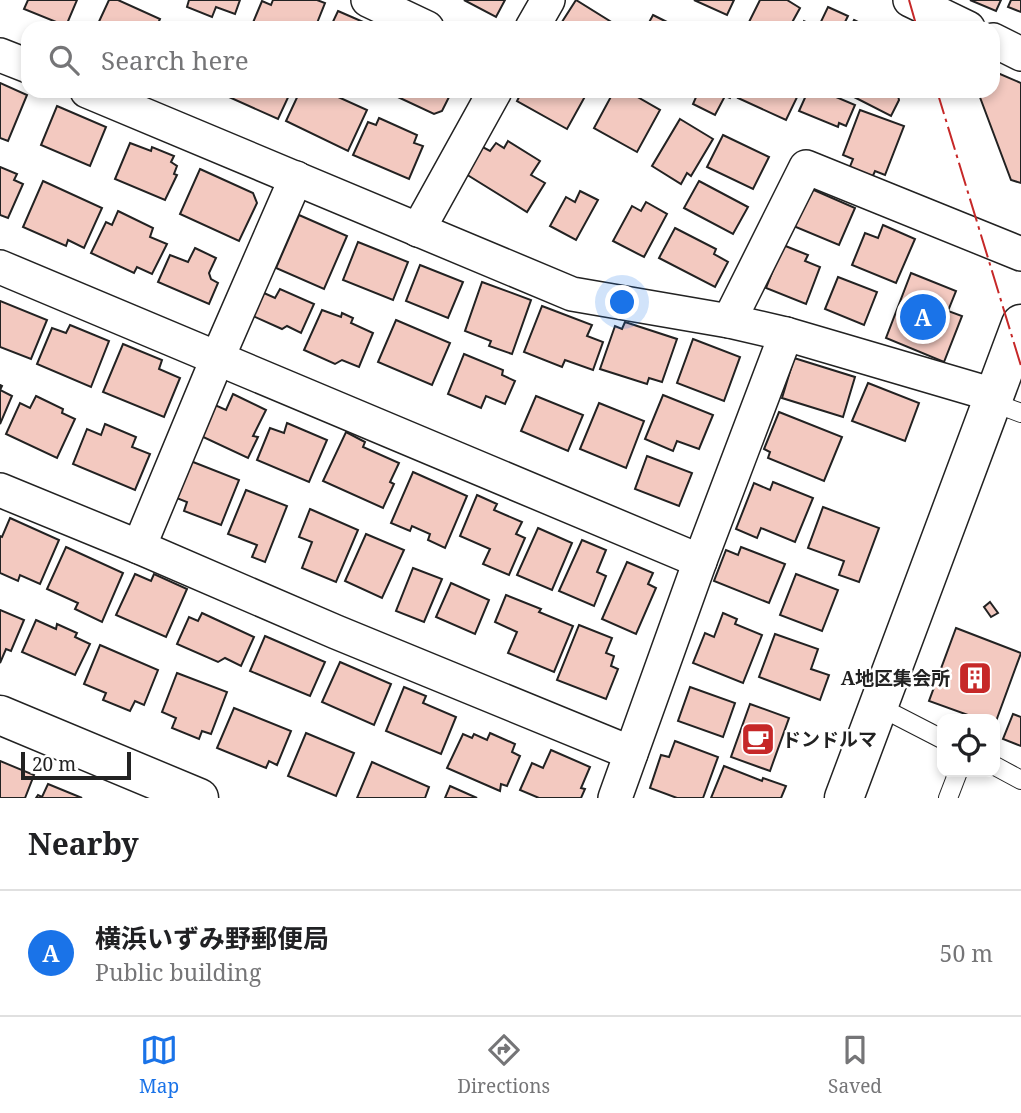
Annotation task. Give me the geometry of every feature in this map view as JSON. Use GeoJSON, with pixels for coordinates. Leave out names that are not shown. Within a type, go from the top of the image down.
{"type":"FeatureCollection","features":[{"type":"Feature","properties":{"kind":"street"},"geometry":{"type":"LineString","coordinates":[[368,0],[412,21]]}},
{"type":"Feature","properties":{"kind":"street"},"geometry":{"type":"LineString","coordinates":[[536,21],[548,0]]}},
{"type":"Feature","properties":{"kind":"street"},"geometry":{"type":"LineString","coordinates":[[912,0],[954,21]]}},
{"type":"Feature","properties":{"kind":"street"},"geometry":{"type":"LineString","coordinates":[[1000,44],[1021,54]]}},
{"type":"Feature","properties":{"kind":"street"},"geometry":{"type":"LineString","coordinates":[[0,55],[21,63]]}},
{"type":"Feature","properties":{"kind":"street"},"geometry":{"type":"LineString","coordinates":[[104,98],[572,294],[729,321],[786,334],[1002,403]]}},
{"type":"Feature","properties":{"kind":"street"},"geometry":{"type":"LineString","coordinates":[[418,230],[491,98]]}},
{"type":"Feature","properties":{"kind":"street"},"geometry":{"type":"LineString","coordinates":[[729,321],[806,167],[1021,254]]}},
{"type":"Feature","properties":{"kind":"street"},"geometry":{"type":"LineString","coordinates":[[139,547],[296,178]]}},
{"type":"Feature","properties":{"kind":"street"},"geometry":{"type":"LineString","coordinates":[[0,267],[701,561]]}},
{"type":"Feature","properties":{"kind":"street"},"geometry":{"type":"LineString","coordinates":[[844,798],[878,706],[1002,403],[1021,324]]}},
{"type":"Feature","properties":{"kind":"street"},"geometry":{"type":"LineString","coordinates":[[615,798],[786,334]]}},
{"type":"Feature","properties":{"kind":"street"},"geometry":{"type":"LineString","coordinates":[[0,490],[631,753]]}},
{"type":"Feature","properties":{"kind":"street"},"geometry":{"type":"LineString","coordinates":[[0,715],[199,798]]}},
{"type":"Feature","properties":{"kind":"lane"},"geometry":{"type":"LineString","coordinates":[[878,706],[937,736]]}},
{"type":"Feature","properties":{"kind":"lane"},"geometry":{"type":"LineString","coordinates":[[1000,769],[1021,780]]}},
{"type":"Feature","properties":{"kind":"lane"},"geometry":{"type":"LineString","coordinates":[[948,798],[956,777]]}},
{"type":"Feature","properties":{"kind":"building"},"geometry":{"type":"Polygon","coordinates":[[[28,0],[77,0],[68,21],[54,21],[24,9],[28,0]]]}},
{"type":"Feature","properties":{"kind":"building"},"geometry":{"type":"Polygon","coordinates":[[[109,0],[118,0],[160,19],[159,21],[99,21],[109,0]]]}},
{"type":"Feature","properties":{"kind":"building"},"geometry":{"type":"Polygon","coordinates":[[[189,0],[240,0],[235,14],[216,7],[212,17],[187,7],[189,0]]]}},
{"type":"Feature","properties":{"kind":"building"},"geometry":{"type":"Polygon","coordinates":[[[273,0],[317,0],[325,3],[318,21],[254,21],[262,1],[271,5],[273,0]]]}},
{"type":"Feature","properties":{"kind":"building"},"geometry":{"type":"Polygon","coordinates":[[[464,0],[505,0],[496,17],[464,0]]]}},
{"type":"Feature","properties":{"kind":"building"},"geometry":{"type":"Polygon","coordinates":[[[576,0],[610,21],[563,21],[576,0]]]}},
{"type":"Feature","properties":{"kind":"building"},"geometry":{"type":"Polygon","coordinates":[[[694,0],[734,0],[727,15],[694,0]]]}},
{"type":"Feature","properties":{"kind":"building"},"geometry":{"type":"Polygon","coordinates":[[[760,0],[787,0],[800,8],[793,21],[750,21],[760,0]]]}},
{"type":"Feature","properties":{"kind":"building"},"geometry":{"type":"Polygon","coordinates":[[[970,0],[1001,0],[996,11],[970,0]]]}},
{"type":"Feature","properties":{"kind":"building"},"geometry":{"type":"Polygon","coordinates":[[[1011,0],[1021,0],[1021,12],[1008,7],[1011,0]]]}},
{"type":"Feature","properties":{"kind":"building"},"geometry":{"type":"Polygon","coordinates":[[[828,7],[848,16],[846,21],[821,21],[828,7]]]}},
{"type":"Feature","properties":{"kind":"building"},"geometry":{"type":"Polygon","coordinates":[[[338,11],[361,21],[333,21],[338,11]]]}},
{"type":"Feature","properties":{"kind":"building"},"geometry":{"type":"Polygon","coordinates":[[[653,15],[665,21],[650,21],[653,15]]]}},
{"type":"Feature","properties":{"kind":"building"},"geometry":{"type":"Polygon","coordinates":[[[1000,74],[1021,83],[1021,183],[1011,180],[980,98],[1000,98],[1000,74]]]}},
{"type":"Feature","properties":{"kind":"building"},"geometry":{"type":"Polygon","coordinates":[[[0,83],[21,92],[21,98],[26,98],[8,141],[0,138],[0,83]]]}},
{"type":"Feature","properties":{"kind":"building"},"geometry":{"type":"Polygon","coordinates":[[[231,98],[288,98],[278,119],[231,98]]]}},
{"type":"Feature","properties":{"kind":"building"},"geometry":{"type":"Polygon","coordinates":[[[297,98],[340,98],[367,110],[348,151],[286,121],[297,98]]]}},
{"type":"Feature","properties":{"kind":"building"},"geometry":{"type":"Polygon","coordinates":[[[400,98],[448,98],[442,111],[434,114],[400,98]]]}},
{"type":"Feature","properties":{"kind":"building"},"geometry":{"type":"Polygon","coordinates":[[[518,98],[584,98],[567,129],[517,101],[518,98]]]}},
{"type":"Feature","properties":{"kind":"building"},"geometry":{"type":"Polygon","coordinates":[[[610,98],[639,98],[660,110],[637,152],[594,128],[610,98]]]}},
{"type":"Feature","properties":{"kind":"building"},"geometry":{"type":"Polygon","coordinates":[[[696,98],[724,98],[715,115],[693,104],[696,98]]]}},
{"type":"Feature","properties":{"kind":"building"},"geometry":{"type":"Polygon","coordinates":[[[738,98],[797,98],[786,120],[738,98]]]}},
{"type":"Feature","properties":{"kind":"building"},"geometry":{"type":"Polygon","coordinates":[[[805,98],[838,98],[855,105],[846,126],[839,123],[838,127],[799,111],[805,98]]]}},
{"type":"Feature","properties":{"kind":"building"},"geometry":{"type":"Polygon","coordinates":[[[856,98],[899,98],[891,116],[856,98]]]}},
{"type":"Feature","properties":{"kind":"building"},"geometry":{"type":"Polygon","coordinates":[[[57,106],[106,127],[90,166],[41,145],[57,106]]]}},
{"type":"Feature","properties":{"kind":"building"},"geometry":{"type":"Polygon","coordinates":[[[860,110],[904,126],[885,175],[875,171],[872,178],[849,169],[853,159],[843,155],[860,110]]]}},
{"type":"Feature","properties":{"kind":"building"},"geometry":{"type":"Polygon","coordinates":[[[379,118],[417,135],[414,143],[423,146],[409,179],[353,155],[368,122],[376,125],[379,118]]]}},
{"type":"Feature","properties":{"kind":"building"},"geometry":{"type":"Polygon","coordinates":[[[680,119],[713,139],[691,176],[687,173],[681,184],[652,166],[680,119]]]}},
{"type":"Feature","properties":{"kind":"building"},"geometry":{"type":"Polygon","coordinates":[[[723,135],[769,157],[753,189],[707,167],[723,135]]]}},
{"type":"Feature","properties":{"kind":"building"},"geometry":{"type":"Polygon","coordinates":[[[508,141],[540,161],[531,175],[545,183],[527,212],[461,171],[477,144],[490,151],[496,143],[504,148],[508,141]]]}},
{"type":"Feature","properties":{"kind":"building"},"geometry":{"type":"Polygon","coordinates":[[[130,143],[151,151],[152,147],[174,156],[171,162],[177,166],[174,174],[177,175],[165,200],[115,179],[130,143]]]}},
{"type":"Feature","properties":{"kind":"building"},"geometry":{"type":"Polygon","coordinates":[[[0,167],[17,174],[14,180],[23,184],[8,218],[0,215],[0,167]]]}},
{"type":"Feature","properties":{"kind":"building"},"geometry":{"type":"Polygon","coordinates":[[[200,169],[253,193],[257,203],[239,241],[180,214],[200,169]]]}},
{"type":"Feature","properties":{"kind":"building"},"geometry":{"type":"Polygon","coordinates":[[[43,181],[102,208],[84,248],[68,240],[66,246],[23,227],[43,181]]]}},
{"type":"Feature","properties":{"kind":"building"},"geometry":{"type":"Polygon","coordinates":[[[699,181],[748,207],[733,234],[684,208],[699,181]]]}},
{"type":"Feature","properties":{"kind":"building"},"geometry":{"type":"Polygon","coordinates":[[[807,187],[855,208],[839,245],[791,225],[807,187]]]}},
{"type":"Feature","properties":{"kind":"building"},"geometry":{"type":"Polygon","coordinates":[[[580,191],[598,200],[576,240],[550,226],[566,197],[575,202],[580,191]]]}},
{"type":"Feature","properties":{"kind":"building"},"geometry":{"type":"Polygon","coordinates":[[[646,202],[667,214],[644,257],[613,241],[632,206],[641,211],[646,202]]]}},
{"type":"Feature","properties":{"kind":"building"},"geometry":{"type":"Polygon","coordinates":[[[118,211],[153,228],[150,237],[167,244],[152,274],[137,267],[134,273],[91,253],[106,222],[112,225],[118,211]]]}},
{"type":"Feature","properties":{"kind":"building"},"geometry":{"type":"Polygon","coordinates":[[[299,215],[347,236],[324,289],[276,268],[299,215]]]}},
{"type":"Feature","properties":{"kind":"building"},"geometry":{"type":"Polygon","coordinates":[[[883,225],[915,239],[896,283],[852,265],[865,233],[878,238],[883,225]]]}},
{"type":"Feature","properties":{"kind":"building"},"geometry":{"type":"Polygon","coordinates":[[[675,228],[716,249],[714,254],[728,262],[715,287],[659,258],[675,228]]]}},
{"type":"Feature","properties":{"kind":"building"},"geometry":{"type":"Polygon","coordinates":[[[358,242],[408,262],[393,300],[343,280],[358,242]]]}},
{"type":"Feature","properties":{"kind":"building"},"geometry":{"type":"Polygon","coordinates":[[[783,245],[808,255],[805,261],[820,267],[806,304],[766,288],[783,245]]]}},
{"type":"Feature","properties":{"kind":"building"},"geometry":{"type":"Polygon","coordinates":[[[195,248],[216,258],[209,273],[211,279],[218,283],[209,304],[158,282],[170,255],[188,262],[195,248]]]}},
{"type":"Feature","properties":{"kind":"building"},"geometry":{"type":"Polygon","coordinates":[[[420,265],[463,282],[448,318],[406,301],[420,265]]]}},
{"type":"Feature","properties":{"kind":"building"},"geometry":{"type":"Polygon","coordinates":[[[911,273],[956,291],[948,311],[962,316],[944,362],[886,338],[911,273]]]}},
{"type":"Feature","properties":{"kind":"building"},"geometry":{"type":"Polygon","coordinates":[[[838,277],[877,292],[864,325],[825,309],[838,277]]]}},
{"type":"Feature","properties":{"kind":"building"},"geometry":{"type":"Polygon","coordinates":[[[482,282],[531,300],[512,354],[489,346],[491,341],[465,331],[482,282]]]}},
{"type":"Feature","properties":{"kind":"building"},"geometry":{"type":"Polygon","coordinates":[[[255,289],[275,298],[280,289],[314,304],[301,333],[287,326],[282,329],[244,312],[255,289]]]}},
{"type":"Feature","properties":{"kind":"building"},"geometry":{"type":"Polygon","coordinates":[[[0,301],[47,320],[31,359],[0,347],[0,301]]]}},
{"type":"Feature","properties":{"kind":"building"},"geometry":{"type":"Polygon","coordinates":[[[542,306],[592,325],[587,336],[603,342],[593,370],[565,360],[562,367],[524,352],[542,306]]]}},
{"type":"Feature","properties":{"kind":"building"},"geometry":{"type":"Polygon","coordinates":[[[322,310],[341,317],[342,313],[353,318],[351,323],[373,333],[359,367],[342,360],[335,364],[304,350],[322,310]]]}},
{"type":"Feature","properties":{"kind":"building"},"geometry":{"type":"Polygon","coordinates":[[[396,320],[450,343],[432,385],[378,362],[396,320]]]}},
{"type":"Feature","properties":{"kind":"building"},"geometry":{"type":"Polygon","coordinates":[[[625,322],[677,339],[662,382],[649,378],[647,384],[600,369],[615,326],[622,329],[625,322]]]}},
{"type":"Feature","properties":{"kind":"building"},"geometry":{"type":"Polygon","coordinates":[[[70,325],[109,341],[91,387],[37,364],[52,328],[66,333],[70,325]]]}},
{"type":"Feature","properties":{"kind":"building"},"geometry":{"type":"Polygon","coordinates":[[[693,339],[740,357],[724,401],[677,383],[693,339]]]}},
{"type":"Feature","properties":{"kind":"building"},"geometry":{"type":"Polygon","coordinates":[[[123,344],[162,360],[159,369],[180,378],[164,417],[103,392],[123,344]]]}},
{"type":"Feature","properties":{"kind":"building"},"geometry":{"type":"Polygon","coordinates":[[[464,354],[503,370],[502,375],[515,381],[505,404],[486,396],[481,408],[448,394],[464,354]]]}},
{"type":"Feature","properties":{"kind":"building"},"geometry":{"type":"Polygon","coordinates":[[[794,358],[855,377],[843,417],[782,398],[794,358]]]}},
{"type":"Feature","properties":{"kind":"building"},"geometry":{"type":"Polygon","coordinates":[[[868,383],[919,403],[905,441],[852,421],[868,383]]]}},
{"type":"Feature","properties":{"kind":"building"},"geometry":{"type":"Polygon","coordinates":[[[0,390],[12,396],[0,424],[0,390]]]}},
{"type":"Feature","properties":{"kind":"building"},"geometry":{"type":"Polygon","coordinates":[[[233,394],[266,410],[253,436],[258,437],[248,458],[201,436],[215,405],[226,410],[233,394]]]}},
{"type":"Feature","properties":{"kind":"building"},"geometry":{"type":"Polygon","coordinates":[[[663,395],[713,415],[699,449],[677,441],[673,451],[645,439],[663,395]]]}},
{"type":"Feature","properties":{"kind":"building"},"geometry":{"type":"Polygon","coordinates":[[[36,396],[63,409],[62,413],[75,419],[57,458],[6,434],[20,403],[30,408],[36,396]]]}},
{"type":"Feature","properties":{"kind":"building"},"geometry":{"type":"Polygon","coordinates":[[[536,396],[583,415],[568,451],[521,431],[536,396]]]}},
{"type":"Feature","properties":{"kind":"building"},"geometry":{"type":"Polygon","coordinates":[[[599,403],[644,421],[626,468],[580,449],[599,403]]]}},
{"type":"Feature","properties":{"kind":"building"},"geometry":{"type":"Polygon","coordinates":[[[779,412],[842,437],[824,481],[768,458],[770,452],[764,449],[779,412]]]}},
{"type":"Feature","properties":{"kind":"building"},"geometry":{"type":"Polygon","coordinates":[[[287,423],[327,440],[309,482],[257,460],[270,428],[284,433],[287,423]]]}},
{"type":"Feature","properties":{"kind":"building"},"geometry":{"type":"Polygon","coordinates":[[[105,424],[136,437],[132,447],[150,454],[135,490],[73,464],[87,429],[101,435],[105,424]]]}},
{"type":"Feature","properties":{"kind":"building"},"geometry":{"type":"Polygon","coordinates":[[[346,432],[365,442],[363,447],[399,463],[390,482],[394,484],[383,508],[323,481],[346,432]]]}},
{"type":"Feature","properties":{"kind":"building"},"geometry":{"type":"Polygon","coordinates":[[[647,456],[692,473],[679,506],[635,489],[647,456]]]}},
{"type":"Feature","properties":{"kind":"building"},"geometry":{"type":"Polygon","coordinates":[[[188,460],[239,480],[221,525],[184,511],[187,502],[174,497],[188,460]]]}},
{"type":"Feature","properties":{"kind":"building"},"geometry":{"type":"Polygon","coordinates":[[[413,472],[467,496],[445,548],[428,540],[430,534],[412,526],[410,531],[391,523],[413,472]]]}},
{"type":"Feature","properties":{"kind":"building"},"geometry":{"type":"Polygon","coordinates":[[[773,482],[813,498],[795,542],[761,528],[757,538],[736,529],[754,483],[770,490],[773,482]]]}},
{"type":"Feature","properties":{"kind":"building"},"geometry":{"type":"Polygon","coordinates":[[[246,490],[287,506],[265,562],[252,557],[257,545],[228,534],[246,490]]]}},
{"type":"Feature","properties":{"kind":"building"},"geometry":{"type":"Polygon","coordinates":[[[477,495],[497,504],[494,510],[522,522],[516,534],[525,538],[509,575],[483,564],[490,549],[460,536],[477,495]]]}},
{"type":"Feature","properties":{"kind":"building"},"geometry":{"type":"Polygon","coordinates":[[[823,507],[879,528],[859,582],[839,575],[844,561],[808,548],[823,507]]]}},
{"type":"Feature","properties":{"kind":"building"},"geometry":{"type":"Polygon","coordinates":[[[310,509],[358,530],[336,582],[302,568],[312,542],[299,537],[310,509]]]}},
{"type":"Feature","properties":{"kind":"building"},"geometry":{"type":"Polygon","coordinates":[[[10,518],[59,540],[40,584],[20,575],[18,581],[0,573],[0,536],[2,537],[10,518]]]}},
{"type":"Feature","properties":{"kind":"building"},"geometry":{"type":"Polygon","coordinates":[[[538,528],[572,543],[552,590],[517,575],[538,528]]]}},
{"type":"Feature","properties":{"kind":"building"},"geometry":{"type":"Polygon","coordinates":[[[366,534],[404,550],[382,598],[345,581],[366,534]]]}},
{"type":"Feature","properties":{"kind":"building"},"geometry":{"type":"Polygon","coordinates":[[[582,540],[606,550],[597,572],[606,576],[594,606],[559,591],[582,540]]]}},
{"type":"Feature","properties":{"kind":"building"},"geometry":{"type":"Polygon","coordinates":[[[66,547],[123,573],[102,622],[75,609],[78,603],[47,589],[66,547]]]}},
{"type":"Feature","properties":{"kind":"building"},"geometry":{"type":"Polygon","coordinates":[[[741,547],[785,564],[769,603],[714,581],[726,550],[738,555],[741,547]]]}},
{"type":"Feature","properties":{"kind":"building"},"geometry":{"type":"Polygon","coordinates":[[[627,562],[653,573],[648,584],[656,588],[636,634],[602,619],[627,562]]]}},
{"type":"Feature","properties":{"kind":"building"},"geometry":{"type":"Polygon","coordinates":[[[413,568],[442,579],[424,622],[396,611],[413,568]]]}},
{"type":"Feature","properties":{"kind":"building"},"geometry":{"type":"Polygon","coordinates":[[[135,574],[151,581],[154,574],[187,589],[166,637],[116,615],[135,574]]]}},
{"type":"Feature","properties":{"kind":"building"},"geometry":{"type":"Polygon","coordinates":[[[796,574],[838,590],[822,631],[780,615],[796,574]]]}},
{"type":"Feature","properties":{"kind":"building"},"geometry":{"type":"Polygon","coordinates":[[[451,583],[489,600],[475,634],[436,617],[451,583]]]}},
{"type":"Feature","properties":{"kind":"building"},"geometry":{"type":"Polygon","coordinates":[[[506,595],[573,626],[554,672],[508,653],[517,632],[495,622],[506,595]]]}},
{"type":"Feature","properties":{"kind":"building"},"geometry":{"type":"Polygon","coordinates":[[[990,602],[998,613],[991,617],[984,607],[990,602]]]}},
{"type":"Feature","properties":{"kind":"building"},"geometry":{"type":"Polygon","coordinates":[[[0,610],[24,620],[11,651],[6,649],[0,663],[0,610]]]}},
{"type":"Feature","properties":{"kind":"building"},"geometry":{"type":"Polygon","coordinates":[[[202,613],[254,637],[241,666],[225,658],[218,662],[177,644],[189,617],[198,621],[202,613]]]}},
{"type":"Feature","properties":{"kind":"building"},"geometry":{"type":"Polygon","coordinates":[[[723,613],[737,619],[735,624],[762,635],[743,683],[693,663],[705,633],[714,637],[723,613]]]}},
{"type":"Feature","properties":{"kind":"building"},"geometry":{"type":"Polygon","coordinates":[[[36,620],[56,629],[57,624],[77,633],[75,637],[90,644],[75,675],[22,652],[36,620]]]}},
{"type":"Feature","properties":{"kind":"building"},"geometry":{"type":"Polygon","coordinates":[[[579,625],[612,638],[606,653],[614,656],[611,666],[618,669],[606,699],[557,680],[579,625]]]}},
{"type":"Feature","properties":{"kind":"building","name":"A地区集会所"},"geometry":{"type":"Polygon","coordinates":[[[956,628],[1021,653],[999,714],[965,714],[929,701],[956,628]]]}},
{"type":"Feature","properties":{"kind":"building"},"geometry":{"type":"Polygon","coordinates":[[[775,634],[818,649],[811,669],[829,675],[820,700],[759,677],[775,634]]]}},
{"type":"Feature","properties":{"kind":"building"},"geometry":{"type":"Polygon","coordinates":[[[265,636],[325,662],[310,696],[250,671],[265,636]]]}},
{"type":"Feature","properties":{"kind":"building"},"geometry":{"type":"Polygon","coordinates":[[[100,645],[158,670],[144,705],[135,701],[130,711],[103,700],[106,693],[84,684],[100,645]]]}},
{"type":"Feature","properties":{"kind":"building"},"geometry":{"type":"Polygon","coordinates":[[[340,662],[391,684],[374,725],[322,702],[340,662]]]}},
{"type":"Feature","properties":{"kind":"building"},"geometry":{"type":"Polygon","coordinates":[[[177,673],[227,692],[211,734],[202,731],[199,739],[172,728],[176,718],[162,712],[177,673]]]}},
{"type":"Feature","properties":{"kind":"building"},"geometry":{"type":"Polygon","coordinates":[[[404,687],[426,696],[423,703],[456,717],[441,754],[386,731],[404,687]]]}},
{"type":"Feature","properties":{"kind":"building"},"geometry":{"type":"Polygon","coordinates":[[[690,687],[735,703],[723,737],[678,721],[690,687]]]}},
{"type":"Feature","properties":{"kind":"building"},"geometry":{"type":"Polygon","coordinates":[[[750,704],[789,718],[770,771],[731,757],[750,704]]]}},
{"type":"Feature","properties":{"kind":"building"},"geometry":{"type":"Polygon","coordinates":[[[234,708],[291,731],[277,765],[269,761],[266,768],[217,748],[234,708]]]}},
{"type":"Feature","properties":{"kind":"building"},"geometry":{"type":"Polygon","coordinates":[[[1013,714],[1021,717],[1021,746],[1003,739],[1013,714]]]}},
{"type":"Feature","properties":{"kind":"building"},"geometry":{"type":"Polygon","coordinates":[[[306,733],[354,753],[336,796],[288,776],[306,733]]]}},
{"type":"Feature","properties":{"kind":"building"},"geometry":{"type":"Polygon","coordinates":[[[490,733],[515,744],[512,752],[520,756],[507,786],[501,784],[500,791],[447,768],[463,734],[472,738],[474,734],[487,740],[490,733]]]}},
{"type":"Feature","properties":{"kind":"building"},"geometry":{"type":"Polygon","coordinates":[[[675,741],[718,757],[703,798],[677,798],[650,788],[661,755],[669,757],[675,741]]]}},
{"type":"Feature","properties":{"kind":"building"},"geometry":{"type":"Polygon","coordinates":[[[551,750],[590,767],[581,788],[585,789],[581,798],[539,798],[520,790],[532,763],[543,768],[551,750]]]}},
{"type":"Feature","properties":{"kind":"building"},"geometry":{"type":"Polygon","coordinates":[[[0,761],[34,775],[25,798],[0,798],[0,761]]]}},
{"type":"Feature","properties":{"kind":"building"},"geometry":{"type":"Polygon","coordinates":[[[372,762],[429,787],[425,798],[357,798],[372,762]]]}},
{"type":"Feature","properties":{"kind":"building"},"geometry":{"type":"Polygon","coordinates":[[[724,766],[762,781],[763,778],[786,786],[781,798],[711,798],[724,766]]]}},
{"type":"Feature","properties":{"kind":"building"},"geometry":{"type":"Polygon","coordinates":[[[48,784],[82,798],[36,798],[38,795],[42,797],[48,784]]]}},
{"type":"Feature","properties":{"kind":"building"},"geometry":{"type":"Polygon","coordinates":[[[450,786],[477,798],[445,798],[450,786]]]}},
{"type":"Feature","properties":{"kind":"power"},"geometry":{"type":"LineString","coordinates":[[909,0],[915,21]]}},
{"type":"Feature","properties":{"kind":"power"},"geometry":{"type":"LineString","coordinates":[[939,98],[1021,366]]}},
{"type":"Feature","properties":{"kind":"place","name":"横浜いずみ野郵便局"},"geometry":{"type":"Point","coordinates":[923,317]}},
{"type":"Feature","properties":{"kind":"place","name":"A地区集会所"},"geometry":{"type":"Point","coordinates":[975,678]}},
{"type":"Feature","properties":{"kind":"place","name":"ドンドルマ"},"geometry":{"type":"Point","coordinates":[758,739]}}]}
